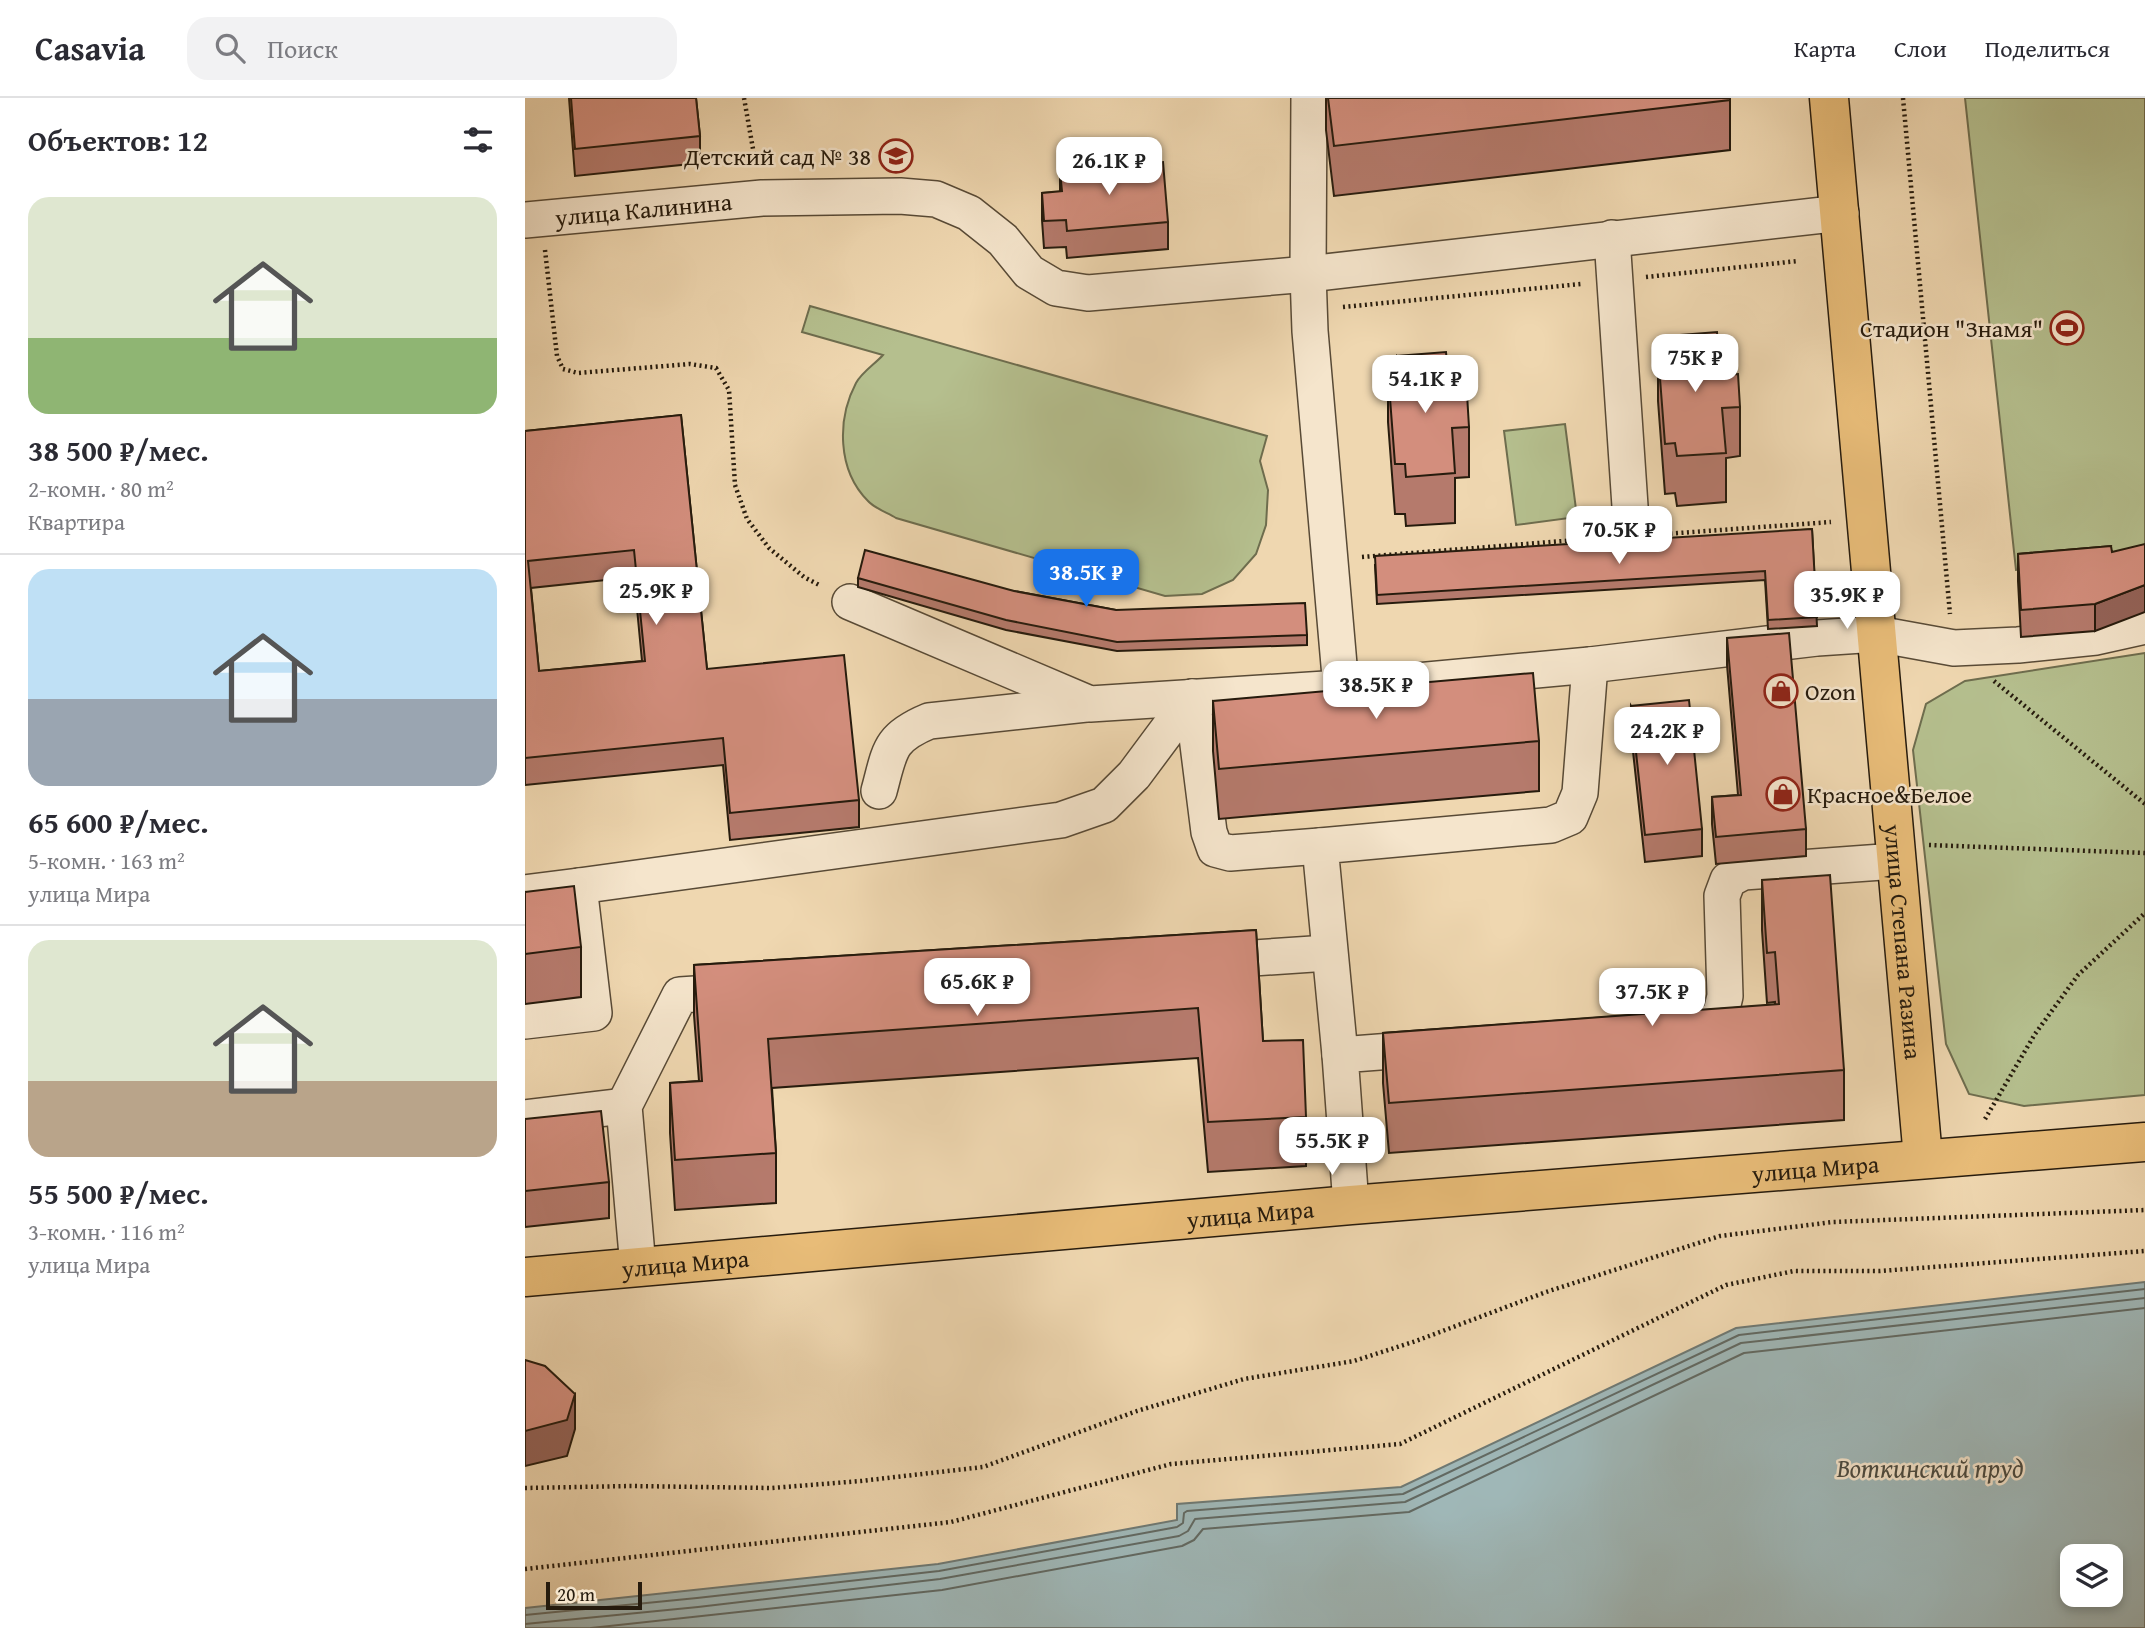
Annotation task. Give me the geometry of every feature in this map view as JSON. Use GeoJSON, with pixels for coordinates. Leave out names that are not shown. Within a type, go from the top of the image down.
{"type":"FeatureCollection","features":[{"type":"Feature","properties":{"kind":"main road","name":"улица Степана Разина"},"geometry":{"type":"LineString","coordinates":[[1829,98],[1877,635],[1907,853],[1923,1158]]}},
{"type":"Feature","properties":{"kind":"main road","name":"улица Мира"},"geometry":{"type":"LineString","coordinates":[[525,1277],[1351,1205],[2145,1142]]}},
{"type":"Feature","properties":{"kind":"lane"},"geometry":{"type":"LineString","coordinates":[[1314,99],[1308,274],[1310,331],[1341,688]]}},
{"type":"Feature","properties":{"kind":"lane","name":"улица Калинина"},"geometry":{"type":"LineString","coordinates":[[525,220],[762,198],[900,195],[936,199],[969,213],[995,233],[1028,272],[1055,288],[1088,293],[1308,274],[1841,213]]}},
{"type":"Feature","properties":{"kind":"lane"},"geometry":{"type":"LineString","coordinates":[[1612,239],[1632,536]]}},
{"type":"Feature","properties":{"kind":"lane"},"geometry":{"type":"LineString","coordinates":[[850,602],[1090,704]]}},
{"type":"Feature","properties":{"kind":"lane"},"geometry":{"type":"LineString","coordinates":[[880,791],[890,752],[905,731],[929,721],[1090,704],[1341,688],[1590,665],[1817,638],[1877,635],[1954,648],[2096,637],[2145,626]]}},
{"type":"Feature","properties":{"kind":"lane"},"geometry":{"type":"LineString","coordinates":[[1192,697],[1209,832],[1215,849],[1230,853],[1319,846],[1551,825],[1570,817],[1580,793],[1590,665]]}},
{"type":"Feature","properties":{"kind":"lane"},"geometry":{"type":"LineString","coordinates":[[525,893],[1061,820],[1104,805],[1134,775],[1192,697]]}},
{"type":"Feature","properties":{"kind":"lane"},"geometry":{"type":"LineString","coordinates":[[1319,846],[1340,1055],[1351,1205]]}},
{"type":"Feature","properties":{"kind":"lane"},"geometry":{"type":"LineString","coordinates":[[1660,1031],[1701,1027],[1720,1017],[1725,996],[1722,896],[1728,880],[1743,872],[1907,853]]}},
{"type":"Feature","properties":{"kind":"lane"},"geometry":{"type":"LineString","coordinates":[[525,1021],[594,1013],[579,886]]}},
{"type":"Feature","properties":{"kind":"lane"},"geometry":{"type":"LineString","coordinates":[[1177,963],[1328,953]]}},
{"type":"Feature","properties":{"kind":"lane"},"geometry":{"type":"LineString","coordinates":[[638,1267],[624,1106],[680,995],[777,989]]}},
{"type":"Feature","properties":{"kind":"lane"},"geometry":{"type":"LineString","coordinates":[[1340,1055],[1465,1046]]}},
{"type":"Feature","properties":{"kind":"lane"},"geometry":{"type":"LineString","coordinates":[[525,1118],[624,1106]]}},
{"type":"Feature","properties":{"kind":"path"},"geometry":{"type":"LineString","coordinates":[[744,98],[762,198]]}},
{"type":"Feature","properties":{"kind":"path"},"geometry":{"type":"LineString","coordinates":[[1903,98],[1954,648],[2145,804]]}},
{"type":"Feature","properties":{"kind":"path"},"geometry":{"type":"LineString","coordinates":[[546,254],[557,356],[563,369],[578,373],[690,363],[716,368],[729,390],[735,485],[747,519],[769,548],[804,577],[850,602]]}},
{"type":"Feature","properties":{"kind":"path"},"geometry":{"type":"LineString","coordinates":[[1329,559],[1832,522]]}},
{"type":"Feature","properties":{"kind":"path"},"geometry":{"type":"LineString","coordinates":[[1907,853],[2145,853]]}},
{"type":"Feature","properties":{"kind":"path"},"geometry":{"type":"LineString","coordinates":[[1985,1119],[2035,1034],[2078,975],[2145,913]]}},
{"type":"Feature","properties":{"kind":"path"},"geometry":{"type":"LineString","coordinates":[[525,1488],[772,1488],[983,1467],[1137,1411],[1244,1379],[1354,1362],[1546,1292],[1720,1236],[1833,1222],[2145,1210]]}},
{"type":"Feature","properties":{"kind":"path"},"geometry":{"type":"LineString","coordinates":[[525,1569],[951,1522],[1171,1464],[1400,1444],[1726,1285],[1794,1271],[1879,1271],[2145,1251]]}},
{"type":"Feature","properties":{"kind":"green space","name":"Стадион \"Знамя\""},"geometry":{"type":"Polygon","coordinates":[[[1965,98],[2145,98],[2145,557],[2016,570],[1965,98]]]}},
{"type":"Feature","properties":{"kind":"green space"},"geometry":{"type":"Polygon","coordinates":[[[810,306],[1267,436],[1260,461],[1268,490],[1266,525],[1256,554],[1233,580],[1202,594],[1165,596],[896,518],[877,508],[858,489],[850,475],[843,444],[843,428],[845,412],[856,383],[883,355],[802,332],[810,306]]]}},
{"type":"Feature","properties":{"kind":"green space"},"geometry":{"type":"Polygon","coordinates":[[[1565,424],[1577,517],[1516,525],[1504,431],[1565,424]]]}},
{"type":"Feature","properties":{"kind":"green space"},"geometry":{"type":"Polygon","coordinates":[[[2145,653],[2145,1095],[2024,1106],[1969,1094],[1946,1044],[1913,750],[1926,704],[1965,681],[2145,653]]]}},
{"type":"Feature","properties":{"kind":"water","name":"Воткинский пруд"},"geometry":{"type":"Polygon","coordinates":[[[2145,1282],[2145,1628],[525,1628],[525,1608],[938,1564],[1177,1520],[1177,1504],[1401,1487],[1736,1328],[2145,1282]]]}},
{"type":"Feature","properties":{"kind":"building"},"geometry":{"type":"Polygon","coordinates":[[[571,98],[696,98],[700,136],[575,149],[571,98]]]}},
{"type":"Feature","properties":{"kind":"building"},"geometry":{"type":"Polygon","coordinates":[[[1328,98],[1730,98],[1730,100],[1334,146],[1328,98]]]}},
{"type":"Feature","properties":{"kind":"building"},"geometry":{"type":"Polygon","coordinates":[[[1163,162],[1168,222],[1067,231],[1066,220],[1044,221],[1042,193],[1062,191],[1060,171],[1163,162]]]}},
{"type":"Feature","properties":{"kind":"building"},"geometry":{"type":"Polygon","coordinates":[[[1717,332],[1720,375],[1738,374],[1740,407],[1722,408],[1726,453],[1677,456],[1675,443],[1665,444],[1658,352],[1669,351],[1668,336],[1717,332]]]}},
{"type":"Feature","properties":{"kind":"building"},"geometry":{"type":"Polygon","coordinates":[[[1446,352],[1450,395],[1467,394],[1469,427],[1452,428],[1455,473],[1406,477],[1405,464],[1395,464],[1388,372],[1398,371],[1397,356],[1446,352]]]}},
{"type":"Feature","properties":{"kind":"building"},"geometry":{"type":"Polygon","coordinates":[[[681,415],[707,669],[844,655],[859,800],[730,813],[723,738],[525,758],[525,431],[681,415]],[[634,550],[528,561],[539,671],[645,661],[634,550]]]}},
{"type":"Feature","properties":{"kind":"building"},"geometry":{"type":"Polygon","coordinates":[[[1812,529],[1817,617],[1768,620],[1765,571],[1377,595],[1375,556],[1812,529]]]}},
{"type":"Feature","properties":{"kind":"building"},"geometry":{"type":"Polygon","coordinates":[[[2145,544],[2145,585],[2095,604],[2021,610],[2018,554],[2111,546],[2112,552],[2145,544]]]}},
{"type":"Feature","properties":{"kind":"building"},"geometry":{"type":"Polygon","coordinates":[[[865,550],[1014,591],[1116,610],[1305,603],[1307,635],[1117,642],[1006,620],[858,578],[865,550]]]}},
{"type":"Feature","properties":{"kind":"building"},"geometry":{"type":"Polygon","coordinates":[[[1789,633],[1806,829],[1716,837],[1712,797],[1741,795],[1727,638],[1789,633]]]}},
{"type":"Feature","properties":{"kind":"building"},"geometry":{"type":"Polygon","coordinates":[[[1533,673],[1539,741],[1219,769],[1213,701],[1533,673]]]}},
{"type":"Feature","properties":{"kind":"building"},"geometry":{"type":"Polygon","coordinates":[[[1689,700],[1702,829],[1645,835],[1631,706],[1689,700]]]}},
{"type":"Feature","properties":{"kind":"building"},"geometry":{"type":"Polygon","coordinates":[[[1830,875],[1844,1070],[1389,1103],[1383,1033],[1779,1004],[1775,952],[1767,953],[1762,880],[1830,875]]]}},
{"type":"Feature","properties":{"kind":"building"},"geometry":{"type":"Polygon","coordinates":[[[574,886],[581,947],[525,954],[525,892],[574,886]]]}},
{"type":"Feature","properties":{"kind":"building"},"geometry":{"type":"Polygon","coordinates":[[[1256,930],[1263,1041],[1303,1040],[1306,1117],[1208,1122],[1198,1008],[768,1039],[776,1153],[675,1160],[670,1083],[702,1081],[694,965],[1256,930]]]}},
{"type":"Feature","properties":{"kind":"building"},"geometry":{"type":"Polygon","coordinates":[[[601,1111],[609,1182],[525,1191],[525,1119],[601,1111]]]}},
{"type":"Feature","properties":{"kind":"building"},"geometry":{"type":"Polygon","coordinates":[[[525,1360],[545,1366],[575,1394],[567,1420],[525,1431],[525,1360]]]}},
{"type":"Feature","properties":{"kind":"place","name":"Детский сад № 38"},"geometry":{"type":"Point","coordinates":[896,156]}},
{"type":"Feature","properties":{"kind":"place","name":"Стадион \"Знамя\""},"geometry":{"type":"Point","coordinates":[2067,328]}},
{"type":"Feature","properties":{"kind":"place","name":"Ozon"},"geometry":{"type":"Point","coordinates":[1781,691]}},
{"type":"Feature","properties":{"kind":"place","name":"Красное&Белое"},"geometry":{"type":"Point","coordinates":[1783,794]}}]}
